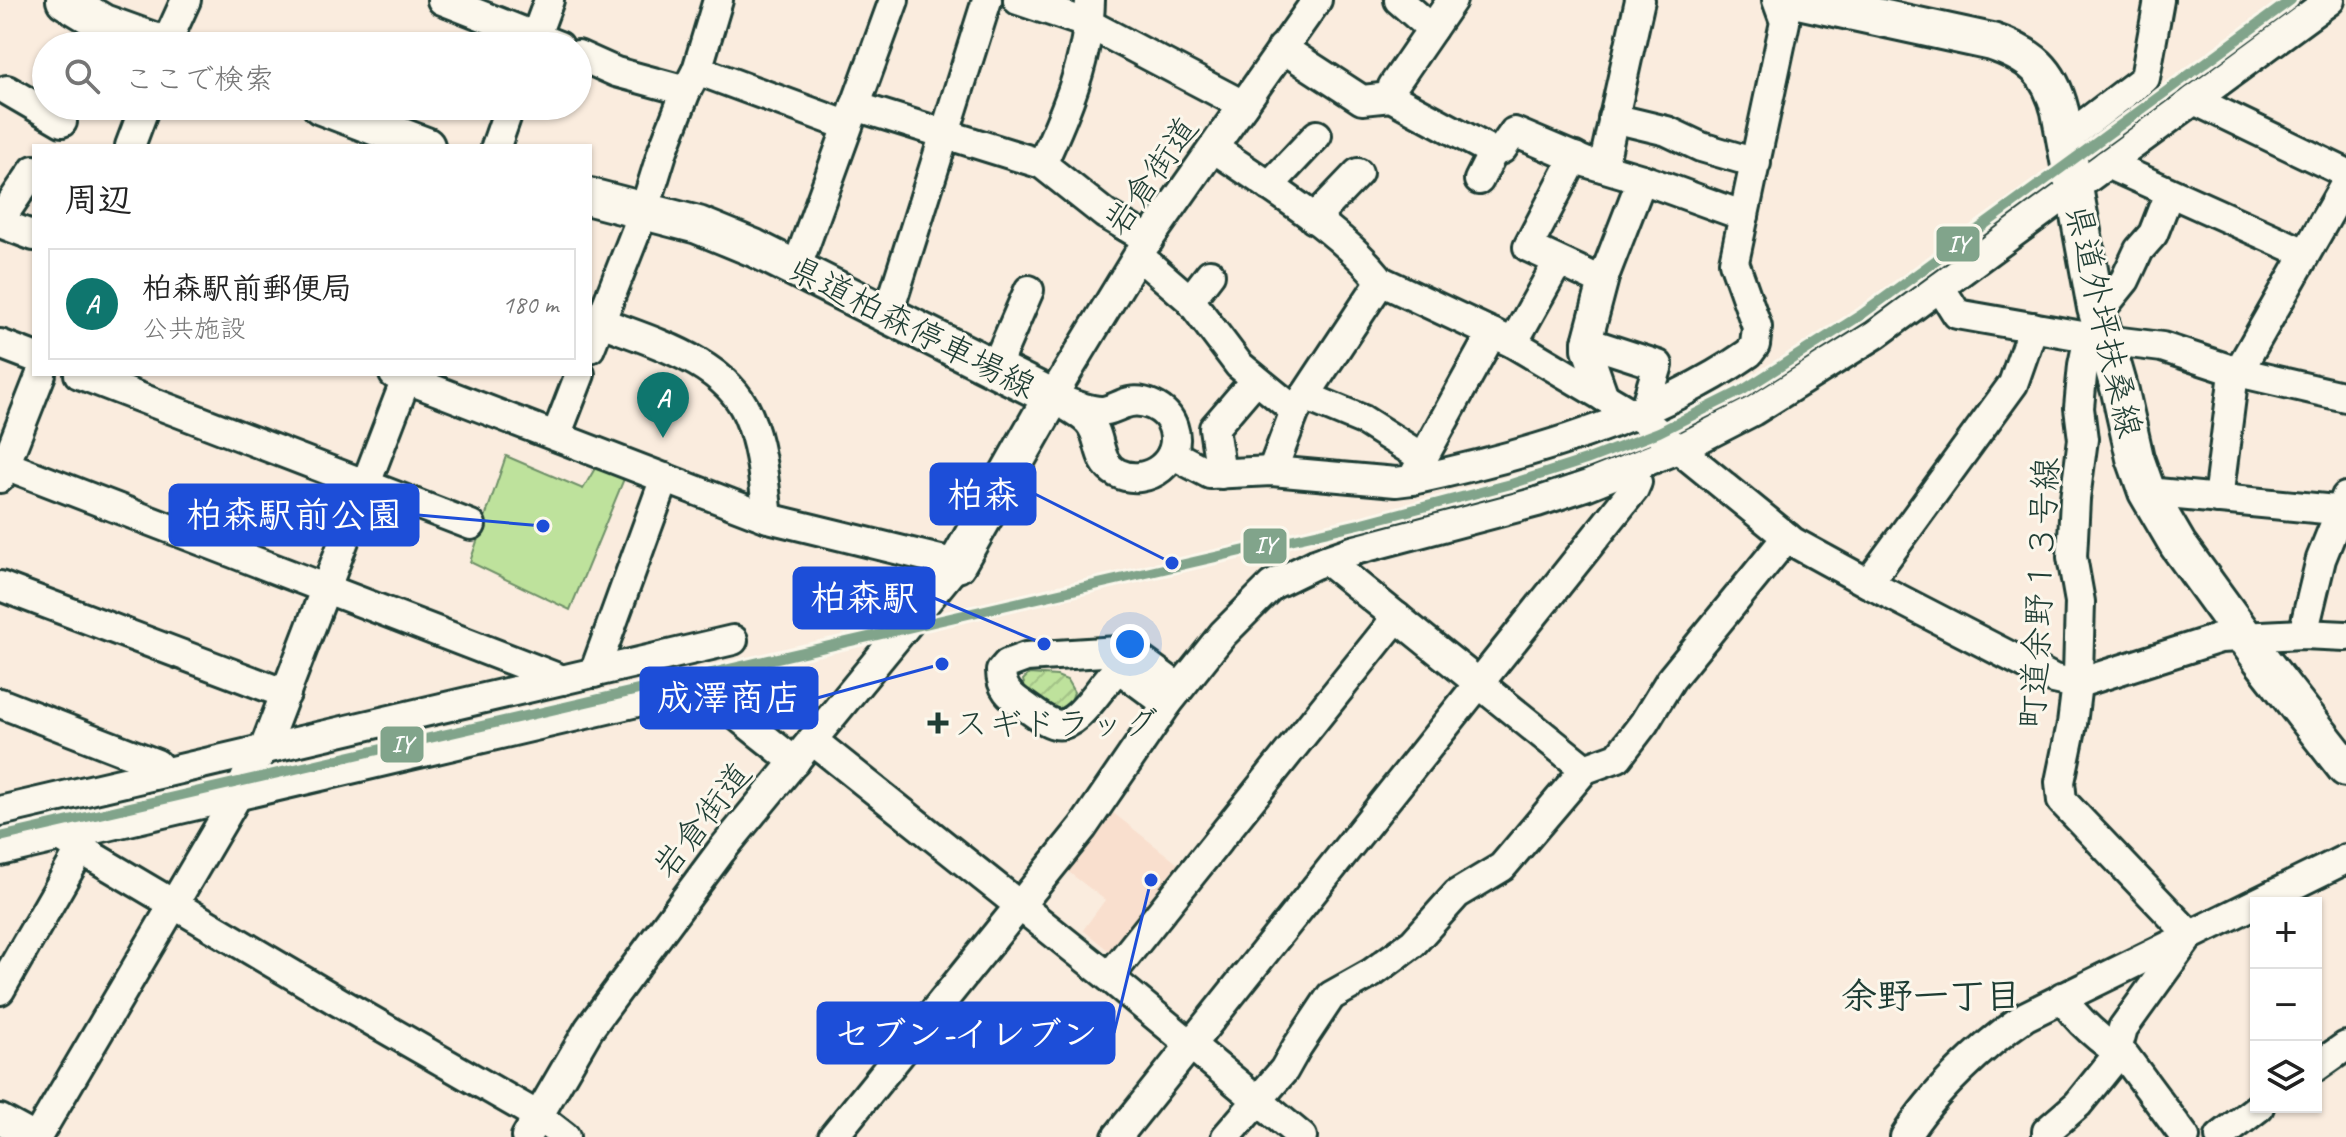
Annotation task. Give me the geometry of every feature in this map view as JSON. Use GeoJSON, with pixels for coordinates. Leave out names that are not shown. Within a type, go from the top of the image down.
{"type":"FeatureCollection","features":[{"type":"Feature","properties":{"kind":"main road"},"geometry":{"type":"LineString","coordinates":[[65,0],[94,32]]}},
{"type":"Feature","properties":{"kind":"main road","name":"県道外坪扶桑線"},"geometry":{"type":"LineString","coordinates":[[1798,0],[1992,42],[2018,52],[2040,69],[2049,81],[2055,93],[2065,139],[2097,328],[2120,391],[2135,458],[2147,492],[2170,533],[2260,658],[2346,768]]}},
{"type":"Feature","properties":{"kind":"main road"},"geometry":{"type":"LineString","coordinates":[[358,120],[421,144]]}},
{"type":"Feature","properties":{"kind":"main road","name":"県道柏森停車場線"},"geometry":{"type":"LineString","coordinates":[[592,198],[698,225],[796,269],[1052,397],[957,564]]}},
{"type":"Feature","properties":{"kind":"street"},"geometry":{"type":"LineString","coordinates":[[172,32],[186,0]]}},
{"type":"Feature","properties":{"kind":"street"},"geometry":{"type":"LineString","coordinates":[[442,0],[517,32]]}},
{"type":"Feature","properties":{"kind":"street"},"geometry":{"type":"LineString","coordinates":[[545,32],[549,0]]}},
{"type":"Feature","properties":{"kind":"street"},"geometry":{"type":"LineString","coordinates":[[718,0],[644,211],[594,333],[706,367],[725,380],[748,416],[762,470],[768,518]]}},
{"type":"Feature","properties":{"kind":"street"},"geometry":{"type":"LineString","coordinates":[[796,269],[894,0]]}},
{"type":"Feature","properties":{"kind":"street"},"geometry":{"type":"LineString","coordinates":[[888,314],[987,0]]}},
{"type":"Feature","properties":{"kind":"street"},"geometry":{"type":"LineString","coordinates":[[1018,0],[1090,12],[1243,105]]}},
{"type":"Feature","properties":{"kind":"street","name":"岩倉街道"},"geometry":{"type":"LineString","coordinates":[[1052,397],[1144,248],[1317,0]]}},
{"type":"Feature","properties":{"kind":"street"},"geometry":{"type":"LineString","coordinates":[[1399,0],[1432,29]]}},
{"type":"Feature","properties":{"kind":"street"},"geometry":{"type":"LineString","coordinates":[[1391,97],[1393,86],[1452,0]]}},
{"type":"Feature","properties":{"kind":"street"},"geometry":{"type":"LineString","coordinates":[[1603,167],[1640,0]]}},
{"type":"Feature","properties":{"kind":"street"},"geometry":{"type":"LineString","coordinates":[[1172,454],[1200,470],[1221,474],[1272,471],[1396,482],[1418,469],[1525,453],[1638,411],[1691,388],[1736,362],[1753,349],[1757,334],[1755,318],[1734,262],[1785,22],[1777,0]]}},
{"type":"Feature","properties":{"kind":"street"},"geometry":{"type":"LineString","coordinates":[[2065,139],[2145,78],[2159,0]]}},
{"type":"Feature","properties":{"kind":"street"},"geometry":{"type":"LineString","coordinates":[[833,1137],[1083,827],[1173,696],[1223,634],[1272,585],[1326,560],[1537,502],[1632,469],[1785,393],[1876,334],[2330,0]]}},
{"type":"Feature","properties":{"kind":"street"},"geometry":{"type":"LineString","coordinates":[[2337,0],[2346,4]]}},
{"type":"Feature","properties":{"kind":"street"},"geometry":{"type":"LineString","coordinates":[[1042,164],[1069,104],[1090,12]]}},
{"type":"Feature","properties":{"kind":"street"},"geometry":{"type":"LineString","coordinates":[[1282,48],[1362,100],[1391,97],[1493,152]]}},
{"type":"Feature","properties":{"kind":"street"},"geometry":{"type":"LineString","coordinates":[[592,61],[616,72],[692,81],[945,133],[1042,164],[1144,248],[1190,300],[1239,365],[1253,377],[1300,403],[1363,420],[1418,469]]}},
{"type":"Feature","properties":{"kind":"street"},"geometry":{"type":"LineString","coordinates":[[7,90],[32,106]]}},
{"type":"Feature","properties":{"kind":"street"},"geometry":{"type":"LineString","coordinates":[[2194,100],[2346,173]]}},
{"type":"Feature","properties":{"kind":"street"},"geometry":{"type":"LineString","coordinates":[[1613,118],[1667,131],[1701,147],[1756,163]]}},
{"type":"Feature","properties":{"kind":"street"},"geometry":{"type":"LineString","coordinates":[[131,144],[140,120]]}},
{"type":"Feature","properties":{"kind":"street"},"geometry":{"type":"LineString","coordinates":[[497,144],[505,120]]}},
{"type":"Feature","properties":{"kind":"street"},"geometry":{"type":"LineString","coordinates":[[1479,180],[1493,152],[1502,149],[1514,132],[1575,157],[1744,216]]}},
{"type":"Feature","properties":{"kind":"street"},"geometry":{"type":"LineString","coordinates":[[1269,186],[1317,135]]}},
{"type":"Feature","properties":{"kind":"street"},"geometry":{"type":"LineString","coordinates":[[1215,149],[1314,219],[1371,267],[1381,281],[1503,338],[1604,397],[1638,411],[1643,420],[1677,449],[1790,539],[2054,679],[2076,684],[2220,638],[2303,634],[2346,636]]}},
{"type":"Feature","properties":{"kind":"street"},"geometry":{"type":"LineString","coordinates":[[1575,157],[1528,247],[1595,278],[1605,274]]}},
{"type":"Feature","properties":{"kind":"street"},"geometry":{"type":"LineString","coordinates":[[2107,164],[2305,253]]}},
{"type":"Feature","properties":{"kind":"street"},"geometry":{"type":"LineString","coordinates":[[32,173],[0,222],[32,235]]}},
{"type":"Feature","properties":{"kind":"street"},"geometry":{"type":"LineString","coordinates":[[1314,219],[1358,173]]}},
{"type":"Feature","properties":{"kind":"street"},"geometry":{"type":"LineString","coordinates":[[1604,397],[1587,342],[1605,274],[1642,179]]}},
{"type":"Feature","properties":{"kind":"street"},"geometry":{"type":"LineString","coordinates":[[2218,499],[2233,381],[2346,183]]}},
{"type":"Feature","properties":{"kind":"street"},"geometry":{"type":"LineString","coordinates":[[2097,328],[2108,301],[2125,280],[2139,250],[2153,234],[2169,193]]}},
{"type":"Feature","properties":{"kind":"street"},"geometry":{"type":"LineString","coordinates":[[1418,469],[1503,338],[1558,262]]}},
{"type":"Feature","properties":{"kind":"street"},"geometry":{"type":"LineString","coordinates":[[1190,300],[1210,274]]}},
{"type":"Feature","properties":{"kind":"street"},"geometry":{"type":"LineString","coordinates":[[1272,471],[1300,403],[1381,281]]}},
{"type":"Feature","properties":{"kind":"street"},"geometry":{"type":"LineString","coordinates":[[1940,287],[1957,314],[2033,327],[2097,328],[2238,372],[2346,397]]}},
{"type":"Feature","properties":{"kind":"street"},"geometry":{"type":"LineString","coordinates":[[995,368],[1029,290]]}},
{"type":"Feature","properties":{"kind":"street"},"geometry":{"type":"LineString","coordinates":[[1868,583],[2013,384],[2033,327]]}},
{"type":"Feature","properties":{"kind":"street","name":"町道余野１３号線"},"geometry":{"type":"LineString","coordinates":[[2097,328],[2083,365],[2079,408],[2083,439],[2072,557],[2080,602],[2072,724],[2060,782],[2062,801],[2190,935]]}},
{"type":"Feature","properties":{"kind":"street"},"geometry":{"type":"LineString","coordinates":[[1587,342],[1658,365],[1638,411]]}},
{"type":"Feature","properties":{"kind":"street"},"geometry":{"type":"LineString","coordinates":[[0,344],[32,356]]}},
{"type":"Feature","properties":{"kind":"street"},"geometry":{"type":"LineString","coordinates":[[40,376],[2,469],[563,680]]}},
{"type":"Feature","properties":{"kind":"street"},"geometry":{"type":"LineString","coordinates":[[84,376],[471,525]]}},
{"type":"Feature","properties":{"kind":"street"},"geometry":{"type":"LineString","coordinates":[[0,1119],[35,1137],[264,749],[368,483],[403,376],[768,518],[957,564]]}},
{"type":"Feature","properties":{"kind":"street"},"geometry":{"type":"LineString","coordinates":[[556,436],[579,376]]}},
{"type":"Feature","properties":{"kind":"street"},"geometry":{"type":"LineString","coordinates":[[1221,474],[1214,428],[1250,386],[1253,377]]}},
{"type":"Feature","properties":{"kind":"street"},"geometry":{"type":"LineString","coordinates":[[1052,397],[1100,411],[1129,402],[1154,405],[1170,419],[1173,427],[1175,438],[1172,454],[1159,470],[1148,476],[1129,477],[1118,473],[1099,454],[1090,422],[1052,397]]}},
{"type":"Feature","properties":{"kind":"street"},"geometry":{"type":"LineString","coordinates":[[1117,1137],[1634,489],[1637,482],[1632,469]]}},
{"type":"Feature","properties":{"kind":"street"},"geometry":{"type":"LineString","coordinates":[[594,673],[665,478]]}},
{"type":"Feature","properties":{"kind":"street"},"geometry":{"type":"LineString","coordinates":[[2147,492],[2344,506],[2321,559],[2303,634]]}},
{"type":"Feature","properties":{"kind":"street"},"geometry":{"type":"LineString","coordinates":[[1226,1137],[1260,1103],[1331,996],[1372,973],[1413,943],[1457,894],[1502,867],[1585,769],[1618,757],[1671,679],[1790,539]]}},
{"type":"Feature","properties":{"kind":"street"},"geometry":{"type":"LineString","coordinates":[[1326,560],[1585,769]]}},
{"type":"Feature","properties":{"kind":"street","name":"岩倉街道"},"geometry":{"type":"LineString","coordinates":[[532,1126],[589,1029],[721,851],[957,564]]}},
{"type":"Feature","properties":{"kind":"street"},"geometry":{"type":"LineString","coordinates":[[0,586],[286,694]]}},
{"type":"Feature","properties":{"kind":"street"},"geometry":{"type":"LineString","coordinates":[[1109,977],[1397,617]]}},
{"type":"Feature","properties":{"kind":"street"},"geometry":{"type":"LineString","coordinates":[[0,811],[733,640]]}},
{"type":"Feature","properties":{"kind":"street"},"geometry":{"type":"LineString","coordinates":[[1118,651],[1134,655],[1173,696],[1124,672],[1114,673],[1086,707],[1066,724],[1055,724],[1020,703],[1004,689],[1001,671],[1007,664],[1026,657],[1118,651]]}},
{"type":"Feature","properties":{"kind":"street"},"geometry":{"type":"LineString","coordinates":[[1056,655],[1074,667],[1082,678],[1086,707]]}},
{"type":"Feature","properties":{"kind":"street"},"geometry":{"type":"LineString","coordinates":[[0,851],[70,843],[239,793],[701,687],[804,751],[1020,906],[1295,1135]]}},
{"type":"Feature","properties":{"kind":"street"},"geometry":{"type":"LineString","coordinates":[[0,703],[157,764],[162,772]]}},
{"type":"Feature","properties":{"kind":"street"},"geometry":{"type":"LineString","coordinates":[[70,843],[175,904],[532,1126],[565,1137]]}},
{"type":"Feature","properties":{"kind":"street"},"geometry":{"type":"LineString","coordinates":[[0,990],[70,843]]}},
{"type":"Feature","properties":{"kind":"street"},"geometry":{"type":"LineString","coordinates":[[1905,1137],[1949,1083],[2000,1034],[2062,997],[2346,859]]}},
{"type":"Feature","properties":{"kind":"street"},"geometry":{"type":"LineString","coordinates":[[2047,1137],[2047,1131],[2078,1104],[2115,1058],[2123,1028],[2190,935]]}},
{"type":"Feature","properties":{"kind":"street"},"geometry":{"type":"LineString","coordinates":[[2062,997],[2068,1007],[2125,1056],[2185,1137]]}},
{"type":"Feature","properties":{"kind":"street"},"geometry":{"type":"LineString","coordinates":[[2322,1063],[2346,1046]]}},
{"type":"Feature","properties":{"kind":"street"},"geometry":{"type":"LineString","coordinates":[[2220,1137],[2251,1113]]}},
{"type":"Feature","properties":{"kind":"shaded area"},"geometry":{"type":"Polygon","coordinates":[[[1112,812],[1187,871],[1118,958],[1083,930],[1105,900],[1066,870],[1112,812]]]}},
{"type":"Feature","properties":{"kind":"green space"},"geometry":{"type":"Polygon","coordinates":[[[506,456],[583,489],[601,458],[628,469],[570,610],[470,562],[506,456]]]}},
{"type":"Feature","properties":{"kind":"green space"},"geometry":{"type":"Polygon","coordinates":[[[1029,674],[1067,680],[1074,692],[1070,704],[1062,709],[1049,707],[1025,688],[1023,680],[1029,674]]]}},
{"type":"Feature","properties":{"kind":"transit line","name":"IY"},"geometry":{"type":"LineString","coordinates":[[0,837],[1359,524],[1511,484],[1586,460],[1659,432],[1743,390],[1861,315],[2291,0]]}},
{"type":"Feature","properties":{"kind":"place","name":"柏森駅前郵便局"},"geometry":{"type":"Point","coordinates":[663,438]}},
{"type":"Feature","properties":{"kind":"place","name":"柏森駅前公園"},"geometry":{"type":"Point","coordinates":[543,526]}},
{"type":"Feature","properties":{"kind":"place","name":"柏森"},"geometry":{"type":"Point","coordinates":[1172,563]}},
{"type":"Feature","properties":{"kind":"place","name":"柏森駅"},"geometry":{"type":"Point","coordinates":[1044,644]}},
{"type":"Feature","properties":{"kind":"place","name":"成澤商店"},"geometry":{"type":"Point","coordinates":[942,664]}},
{"type":"Feature","properties":{"kind":"place","name":"スギドラッグ"},"geometry":{"type":"Point","coordinates":[938,723]}},
{"type":"Feature","properties":{"kind":"place","name":"セブン-イレブン"},"geometry":{"type":"Point","coordinates":[1151,880]}},
{"type":"Feature","properties":{"kind":"district","name":"余野一丁目"},"geometry":{"type":"Point","coordinates":[1931,996]}}]}
